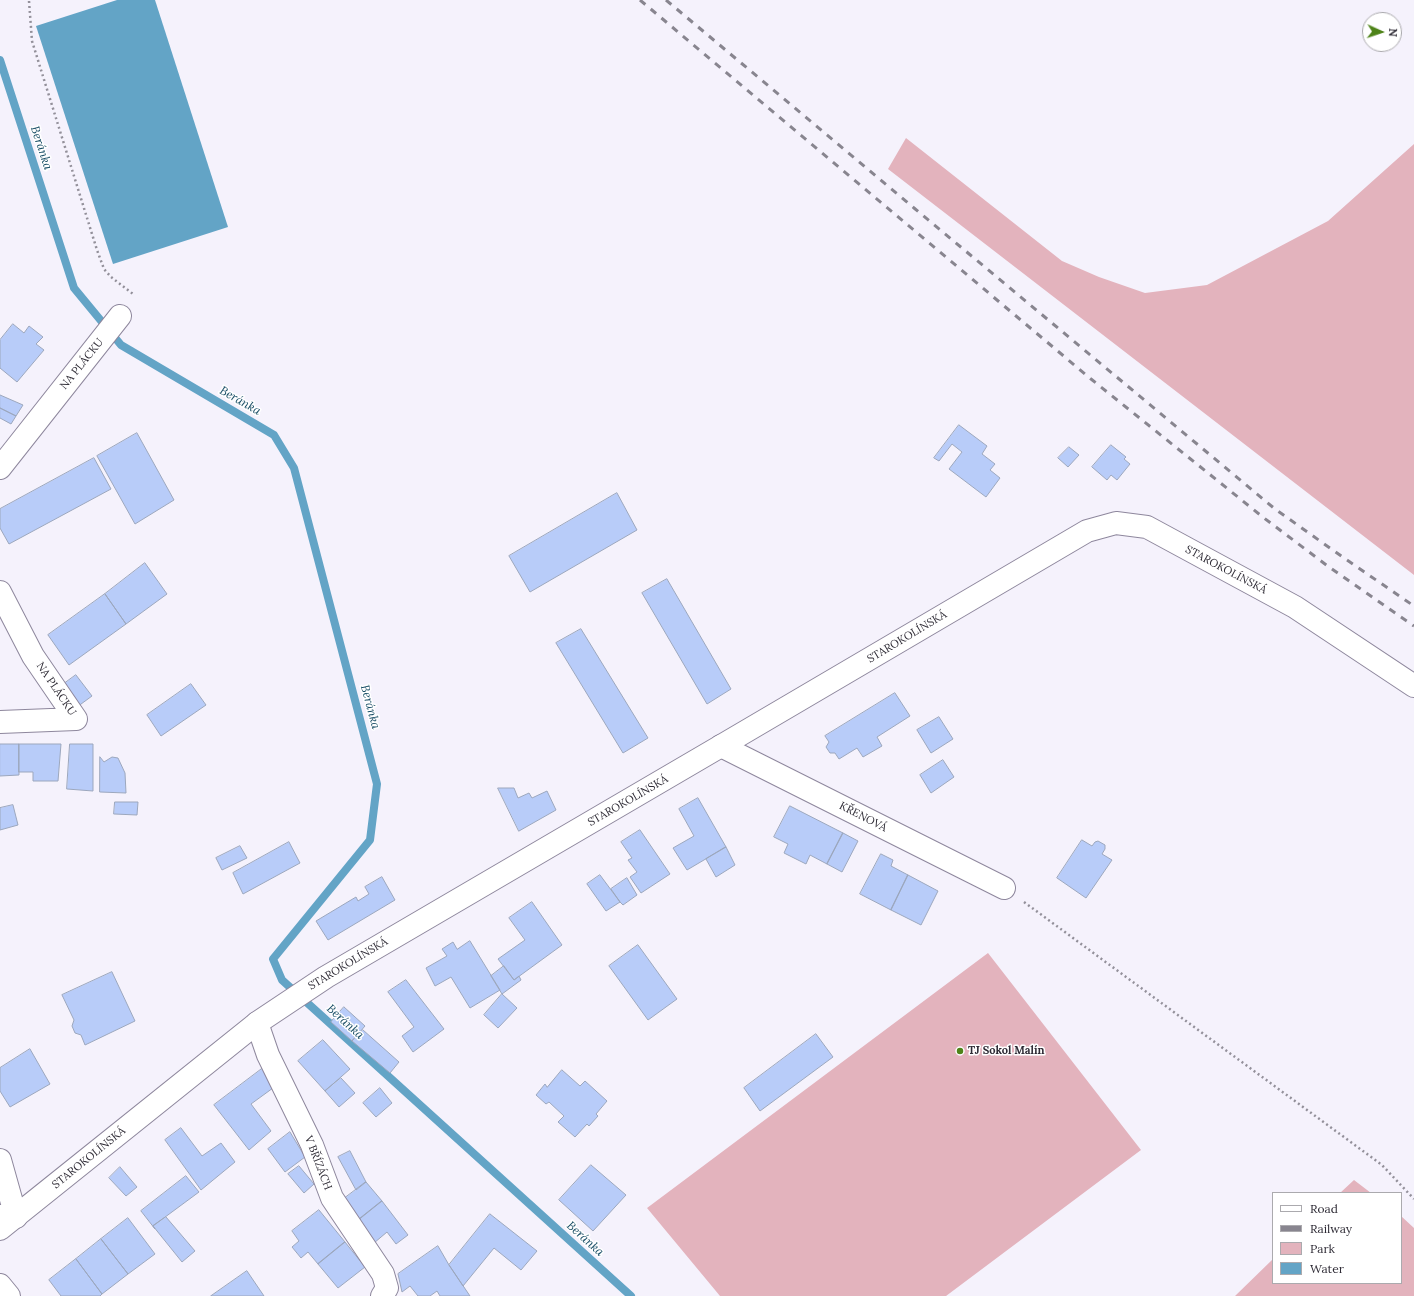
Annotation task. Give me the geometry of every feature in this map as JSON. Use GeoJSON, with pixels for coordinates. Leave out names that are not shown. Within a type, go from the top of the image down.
{"type":"FeatureCollection","features":[{"type":"Feature","properties":{"kind":"street","name":"NA PLÁCKU"},"geometry":{"type":"LineString","coordinates":[[0,468],[120,316]]}},
{"type":"Feature","properties":{"kind":"street","name":"STAROKOLÍNSKÁ"},"geometry":{"type":"LineString","coordinates":[[5,1221],[257,1023],[326,976],[721,746],[1087,530],[1116,523],[1147,528],[1295,607],[1414,686]]}},
{"type":"Feature","properties":{"kind":"street","name":"NA PLÁCKU"},"geometry":{"type":"LineString","coordinates":[[0,592],[34,656],[76,719],[0,722]]}},
{"type":"Feature","properties":{"kind":"street","name":"KŘENOVÁ"},"geometry":{"type":"LineString","coordinates":[[721,746],[1004,888]]}},
{"type":"Feature","properties":{"kind":"street","name":"V BŘÍZÁCH"},"geometry":{"type":"LineString","coordinates":[[257,1023],[268,1054],[312,1144],[332,1198],[383,1274],[387,1288],[382,1296]]}},
{"type":"Feature","properties":{"kind":"street"},"geometry":{"type":"LineString","coordinates":[[0,1160],[5,1221]]}},
{"type":"Feature","properties":{"kind":"street"},"geometry":{"type":"LineString","coordinates":[[0,1285],[9,1296]]}},
{"type":"Feature","properties":{"kind":"path"},"geometry":{"type":"LineString","coordinates":[[28,2],[32,41],[97,250],[104,269],[111,277],[134,295]]}},
{"type":"Feature","properties":{"kind":"path"},"geometry":{"type":"LineString","coordinates":[[1004,888],[1382,1165],[1414,1199]]}},
{"type":"Feature","properties":{"kind":"green space"},"geometry":{"type":"Polygon","coordinates":[[[906,138],[1062,261],[1099,277],[1145,293],[1207,285],[1328,221],[1414,144],[1414,575],[888,169],[906,138]]]}},
{"type":"Feature","properties":{"kind":"green space","name":"TJ Sokol Malín"},"geometry":{"type":"Polygon","coordinates":[[[988,953],[1141,1150],[946,1296],[720,1296],[647,1208],[988,953]]]}},
{"type":"Feature","properties":{"kind":"green space"},"geometry":{"type":"Polygon","coordinates":[[[1354,1180],[1370,1192],[1341,1192],[1354,1180]]]}},
{"type":"Feature","properties":{"kind":"green space"},"geometry":{"type":"Polygon","coordinates":[[[1402,1217],[1414,1228],[1414,1296],[1235,1296],[1272,1260],[1272,1284],[1402,1284],[1402,1217]]]}},
{"type":"Feature","properties":{"kind":"water"},"geometry":{"type":"Polygon","coordinates":[[[117,0],[155,0],[228,227],[113,264],[36,26],[117,0]]]}},
{"type":"Feature","properties":{"kind":"building"},"geometry":{"type":"Polygon","coordinates":[[[13,324],[24,333],[29,326],[43,337],[36,344],[44,350],[17,382],[0,368],[0,340],[13,324]]]}},
{"type":"Feature","properties":{"kind":"building"},"geometry":{"type":"Polygon","coordinates":[[[0,395],[23,405],[16,416],[0,408],[0,395]]]}},
{"type":"Feature","properties":{"kind":"building"},"geometry":{"type":"Polygon","coordinates":[[[0,408],[16,416],[11,424],[0,418],[0,408]]]}},
{"type":"Feature","properties":{"kind":"building"},"geometry":{"type":"Polygon","coordinates":[[[959,425],[987,446],[982,454],[995,464],[990,470],[1000,478],[986,497],[949,469],[962,452],[952,444],[939,461],[934,458],[959,425]]]}},
{"type":"Feature","properties":{"kind":"building"},"geometry":{"type":"Polygon","coordinates":[[[137,433],[174,500],[135,524],[97,456],[137,433]]]}},
{"type":"Feature","properties":{"kind":"building"},"geometry":{"type":"Polygon","coordinates":[[[1111,445],[1126,457],[1124,459],[1130,464],[1117,480],[1111,475],[1107,480],[1092,467],[1111,445]]]}},
{"type":"Feature","properties":{"kind":"building"},"geometry":{"type":"Polygon","coordinates":[[[1069,447],[1079,455],[1068,467],[1058,458],[1069,447]]]}},
{"type":"Feature","properties":{"kind":"building"},"geometry":{"type":"Polygon","coordinates":[[[94,458],[111,489],[9,544],[0,528],[0,509],[94,458]]]}},
{"type":"Feature","properties":{"kind":"building"},"geometry":{"type":"Polygon","coordinates":[[[617,493],[637,530],[530,592],[509,556],[617,493]]]}},
{"type":"Feature","properties":{"kind":"building"},"geometry":{"type":"Polygon","coordinates":[[[145,563],[167,594],[126,624],[105,594],[145,563]]]}},
{"type":"Feature","properties":{"kind":"building"},"geometry":{"type":"Polygon","coordinates":[[[667,579],[731,689],[707,704],[642,593],[667,579]]]}},
{"type":"Feature","properties":{"kind":"building"},"geometry":{"type":"Polygon","coordinates":[[[105,594],[126,624],[69,665],[48,635],[105,594]]]}},
{"type":"Feature","properties":{"kind":"building"},"geometry":{"type":"Polygon","coordinates":[[[581,629],[648,738],[623,753],[556,643],[581,629]]]}},
{"type":"Feature","properties":{"kind":"building"},"geometry":{"type":"Polygon","coordinates":[[[76,675],[92,696],[77,707],[61,686],[76,675]]]}},
{"type":"Feature","properties":{"kind":"building"},"geometry":{"type":"Polygon","coordinates":[[[191,684],[206,705],[161,736],[147,715],[191,684]]]}},
{"type":"Feature","properties":{"kind":"building"},"geometry":{"type":"Polygon","coordinates":[[[895,693],[910,716],[877,737],[882,746],[863,757],[857,748],[839,759],[835,753],[830,753],[826,747],[829,742],[825,736],[895,693]]]}},
{"type":"Feature","properties":{"kind":"building"},"geometry":{"type":"Polygon","coordinates":[[[939,717],[953,739],[931,753],[917,730],[939,717]]]}},
{"type":"Feature","properties":{"kind":"building"},"geometry":{"type":"Polygon","coordinates":[[[0,744],[19,744],[19,775],[0,776],[0,744]]]}},
{"type":"Feature","properties":{"kind":"building"},"geometry":{"type":"Polygon","coordinates":[[[19,744],[61,744],[58,781],[33,781],[33,772],[19,772],[19,744]]]}},
{"type":"Feature","properties":{"kind":"building"},"geometry":{"type":"Polygon","coordinates":[[[70,744],[93,744],[93,791],[67,789],[70,744]]]}},
{"type":"Feature","properties":{"kind":"building"},"geometry":{"type":"Polygon","coordinates":[[[100,757],[104,762],[112,757],[118,758],[125,773],[126,793],[100,792],[100,757]]]}},
{"type":"Feature","properties":{"kind":"building"},"geometry":{"type":"Polygon","coordinates":[[[943,760],[954,777],[931,793],[920,775],[943,760]]]}},
{"type":"Feature","properties":{"kind":"building"},"geometry":{"type":"Polygon","coordinates":[[[498,788],[514,788],[518,798],[529,793],[532,798],[547,791],[556,810],[519,831],[498,788]]]}},
{"type":"Feature","properties":{"kind":"building"},"geometry":{"type":"Polygon","coordinates":[[[698,798],[726,847],[687,870],[673,848],[694,836],[679,809],[698,798]]]}},
{"type":"Feature","properties":{"kind":"building"},"geometry":{"type":"Polygon","coordinates":[[[115,802],[138,802],[137,815],[114,814],[115,802]]]}},
{"type":"Feature","properties":{"kind":"building"},"geometry":{"type":"Polygon","coordinates":[[[13,805],[18,825],[0,830],[0,808],[13,805]]]}},
{"type":"Feature","properties":{"kind":"building"},"geometry":{"type":"Polygon","coordinates":[[[790,806],[843,833],[827,864],[810,855],[806,864],[784,853],[788,844],[774,837],[790,806]]]}},
{"type":"Feature","properties":{"kind":"building"},"geometry":{"type":"Polygon","coordinates":[[[640,830],[670,874],[641,893],[630,877],[637,872],[628,860],[632,858],[621,842],[640,830]]]}},
{"type":"Feature","properties":{"kind":"building"},"geometry":{"type":"Polygon","coordinates":[[[843,833],[858,841],[842,872],[827,864],[843,833]]]}},
{"type":"Feature","properties":{"kind":"building"},"geometry":{"type":"Polygon","coordinates":[[[1082,840],[1092,846],[1098,841],[1105,845],[1105,849],[1102,854],[1112,860],[1086,898],[1057,878],[1082,840]]]}},
{"type":"Feature","properties":{"kind":"building"},"geometry":{"type":"Polygon","coordinates":[[[289,842],[300,863],[243,894],[233,873],[289,842]]]}},
{"type":"Feature","properties":{"kind":"building"},"geometry":{"type":"Polygon","coordinates":[[[240,846],[247,858],[222,870],[216,858],[240,846]]]}},
{"type":"Feature","properties":{"kind":"building"},"geometry":{"type":"Polygon","coordinates":[[[726,847],[735,865],[716,877],[706,859],[726,847]]]}},
{"type":"Feature","properties":{"kind":"building"},"geometry":{"type":"Polygon","coordinates":[[[881,854],[893,860],[891,866],[908,875],[891,910],[860,894],[881,854]]]}},
{"type":"Feature","properties":{"kind":"building"},"geometry":{"type":"Polygon","coordinates":[[[600,875],[620,902],[606,911],[587,884],[600,875]]]}},
{"type":"Feature","properties":{"kind":"building"},"geometry":{"type":"Polygon","coordinates":[[[908,875],[938,891],[921,925],[891,910],[908,875]]]}},
{"type":"Feature","properties":{"kind":"building"},"geometry":{"type":"Polygon","coordinates":[[[382,877],[395,900],[328,940],[316,921],[356,897],[358,901],[369,894],[365,887],[382,877]]]}},
{"type":"Feature","properties":{"kind":"building"},"geometry":{"type":"Polygon","coordinates":[[[627,878],[637,895],[623,905],[611,889],[627,878]]]}},
{"type":"Feature","properties":{"kind":"building"},"geometry":{"type":"Polygon","coordinates":[[[532,902],[562,945],[514,980],[498,959],[525,940],[509,918],[532,902]]]}},
{"type":"Feature","properties":{"kind":"building"},"geometry":{"type":"Polygon","coordinates":[[[470,941],[500,990],[470,1008],[451,977],[435,986],[426,968],[447,956],[442,949],[453,942],[457,949],[470,941]]]}},
{"type":"Feature","properties":{"kind":"building"},"geometry":{"type":"Polygon","coordinates":[[[638,945],[677,999],[648,1020],[609,966],[638,945]]]}},
{"type":"Feature","properties":{"kind":"building"},"geometry":{"type":"Polygon","coordinates":[[[504,966],[514,980],[519,976],[521,980],[502,994],[491,976],[504,966]]]}},
{"type":"Feature","properties":{"kind":"building"},"geometry":{"type":"Polygon","coordinates":[[[112,972],[135,1021],[85,1045],[81,1035],[75,1033],[72,1026],[74,1020],[62,995],[112,972]]]}},
{"type":"Feature","properties":{"kind":"building"},"geometry":{"type":"Polygon","coordinates":[[[406,980],[444,1029],[413,1052],[402,1036],[414,1027],[388,992],[406,980]]]}},
{"type":"Feature","properties":{"kind":"building"},"geometry":{"type":"Polygon","coordinates":[[[502,994],[517,1008],[498,1028],[484,1015],[502,994]]]}},
{"type":"Feature","properties":{"kind":"building"},"geometry":{"type":"Polygon","coordinates":[[[344,1007],[365,1026],[352,1041],[331,1022],[344,1007]]]}},
{"type":"Feature","properties":{"kind":"building"},"geometry":{"type":"Polygon","coordinates":[[[363,1030],[399,1062],[390,1073],[352,1041],[363,1030]]]}},
{"type":"Feature","properties":{"kind":"building"},"geometry":{"type":"Polygon","coordinates":[[[816,1034],[833,1057],[760,1111],[744,1088],[816,1034]]]}},
{"type":"Feature","properties":{"kind":"building"},"geometry":{"type":"Polygon","coordinates":[[[323,1040],[350,1069],[325,1091],[298,1061],[323,1040]]]}},
{"type":"Feature","properties":{"kind":"building"},"geometry":{"type":"Polygon","coordinates":[[[30,1049],[50,1084],[10,1107],[0,1091],[0,1068],[30,1049]]]}},
{"type":"Feature","properties":{"kind":"building"},"geometry":{"type":"Polygon","coordinates":[[[263,1068],[273,1088],[251,1104],[271,1131],[249,1150],[214,1105],[263,1068]]]}},
{"type":"Feature","properties":{"kind":"building"},"geometry":{"type":"Polygon","coordinates":[[[562,1070],[580,1086],[585,1081],[607,1101],[596,1114],[598,1116],[589,1126],[587,1124],[575,1137],[558,1122],[564,1116],[549,1102],[546,1104],[536,1095],[545,1084],[547,1087],[562,1070]]]}},
{"type":"Feature","properties":{"kind":"building"},"geometry":{"type":"Polygon","coordinates":[[[341,1078],[355,1093],[339,1107],[325,1091],[341,1078]]]}},
{"type":"Feature","properties":{"kind":"building"},"geometry":{"type":"Polygon","coordinates":[[[380,1088],[392,1103],[376,1117],[363,1103],[380,1088]]]}},
{"type":"Feature","properties":{"kind":"building"},"geometry":{"type":"Polygon","coordinates":[[[181,1128],[202,1156],[221,1143],[235,1162],[201,1190],[165,1140],[181,1128]]]}},
{"type":"Feature","properties":{"kind":"building"},"geometry":{"type":"Polygon","coordinates":[[[290,1132],[305,1157],[285,1172],[268,1149],[290,1132]]]}},
{"type":"Feature","properties":{"kind":"building"},"geometry":{"type":"Polygon","coordinates":[[[350,1151],[366,1182],[356,1190],[338,1157],[350,1151]]]}},
{"type":"Feature","properties":{"kind":"building"},"geometry":{"type":"Polygon","coordinates":[[[591,1165],[626,1195],[593,1231],[559,1200],[591,1165]]]}},
{"type":"Feature","properties":{"kind":"building"},"geometry":{"type":"Polygon","coordinates":[[[299,1166],[314,1184],[304,1193],[288,1174],[299,1166]]]}},
{"type":"Feature","properties":{"kind":"building"},"geometry":{"type":"Polygon","coordinates":[[[120,1167],[137,1187],[126,1196],[109,1178],[120,1167]]]}},
{"type":"Feature","properties":{"kind":"building"},"geometry":{"type":"Polygon","coordinates":[[[186,1176],[199,1192],[153,1226],[155,1229],[141,1211],[186,1176]]]}},
{"type":"Feature","properties":{"kind":"building"},"geometry":{"type":"Polygon","coordinates":[[[366,1182],[382,1201],[357,1221],[341,1201],[366,1182]]]}},
{"type":"Feature","properties":{"kind":"building"},"geometry":{"type":"Polygon","coordinates":[[[382,1201],[408,1235],[396,1244],[387,1232],[374,1243],[357,1221],[382,1201]]]}},
{"type":"Feature","properties":{"kind":"building"},"geometry":{"type":"Polygon","coordinates":[[[319,1210],[345,1242],[318,1264],[308,1252],[301,1258],[292,1247],[299,1241],[292,1231],[319,1210]]]}},
{"type":"Feature","properties":{"kind":"building"},"geometry":{"type":"Polygon","coordinates":[[[490,1214],[537,1251],[521,1270],[494,1248],[463,1286],[449,1265],[490,1214]]]}},
{"type":"Feature","properties":{"kind":"building"},"geometry":{"type":"Polygon","coordinates":[[[166,1217],[195,1251],[182,1262],[153,1226],[166,1217]]]}},
{"type":"Feature","properties":{"kind":"building"},"geometry":{"type":"Polygon","coordinates":[[[128,1218],[155,1254],[128,1274],[101,1239],[128,1218]]]}},
{"type":"Feature","properties":{"kind":"building"},"geometry":{"type":"Polygon","coordinates":[[[101,1239],[128,1274],[102,1294],[76,1259],[101,1239]]]}},
{"type":"Feature","properties":{"kind":"building"},"geometry":{"type":"Polygon","coordinates":[[[345,1242],[365,1267],[338,1288],[318,1264],[345,1242]]]}},
{"type":"Feature","properties":{"kind":"building"},"geometry":{"type":"Polygon","coordinates":[[[438,1246],[470,1296],[440,1296],[437,1291],[430,1296],[418,1296],[410,1286],[402,1292],[398,1274],[438,1246]]]}},
{"type":"Feature","properties":{"kind":"building"},"geometry":{"type":"Polygon","coordinates":[[[76,1259],[102,1294],[100,1296],[61,1296],[49,1280],[76,1259]]]}},
{"type":"Feature","properties":{"kind":"building"},"geometry":{"type":"Polygon","coordinates":[[[247,1271],[264,1296],[211,1296],[247,1271]]]}},
{"type":"Feature","properties":{"kind":"waterway","name":"Beránka"},"geometry":{"type":"LineString","coordinates":[[0,60],[74,288],[121,345],[274,435],[294,468],[377,784],[370,840],[273,959],[282,980],[631,1296]]}},
{"type":"Feature","properties":{"kind":"railway"},"geometry":{"type":"LineString","coordinates":[[640,0],[1091,379],[1264,518],[1329,567],[1414,626]]}},
{"type":"Feature","properties":{"kind":"railway"},"geometry":{"type":"LineString","coordinates":[[666,0],[1275,509],[1414,606]]}},
{"type":"Feature","properties":{"kind":"place","name":"TJ Sokol Malín"},"geometry":{"type":"Point","coordinates":[960,1051]}}]}
